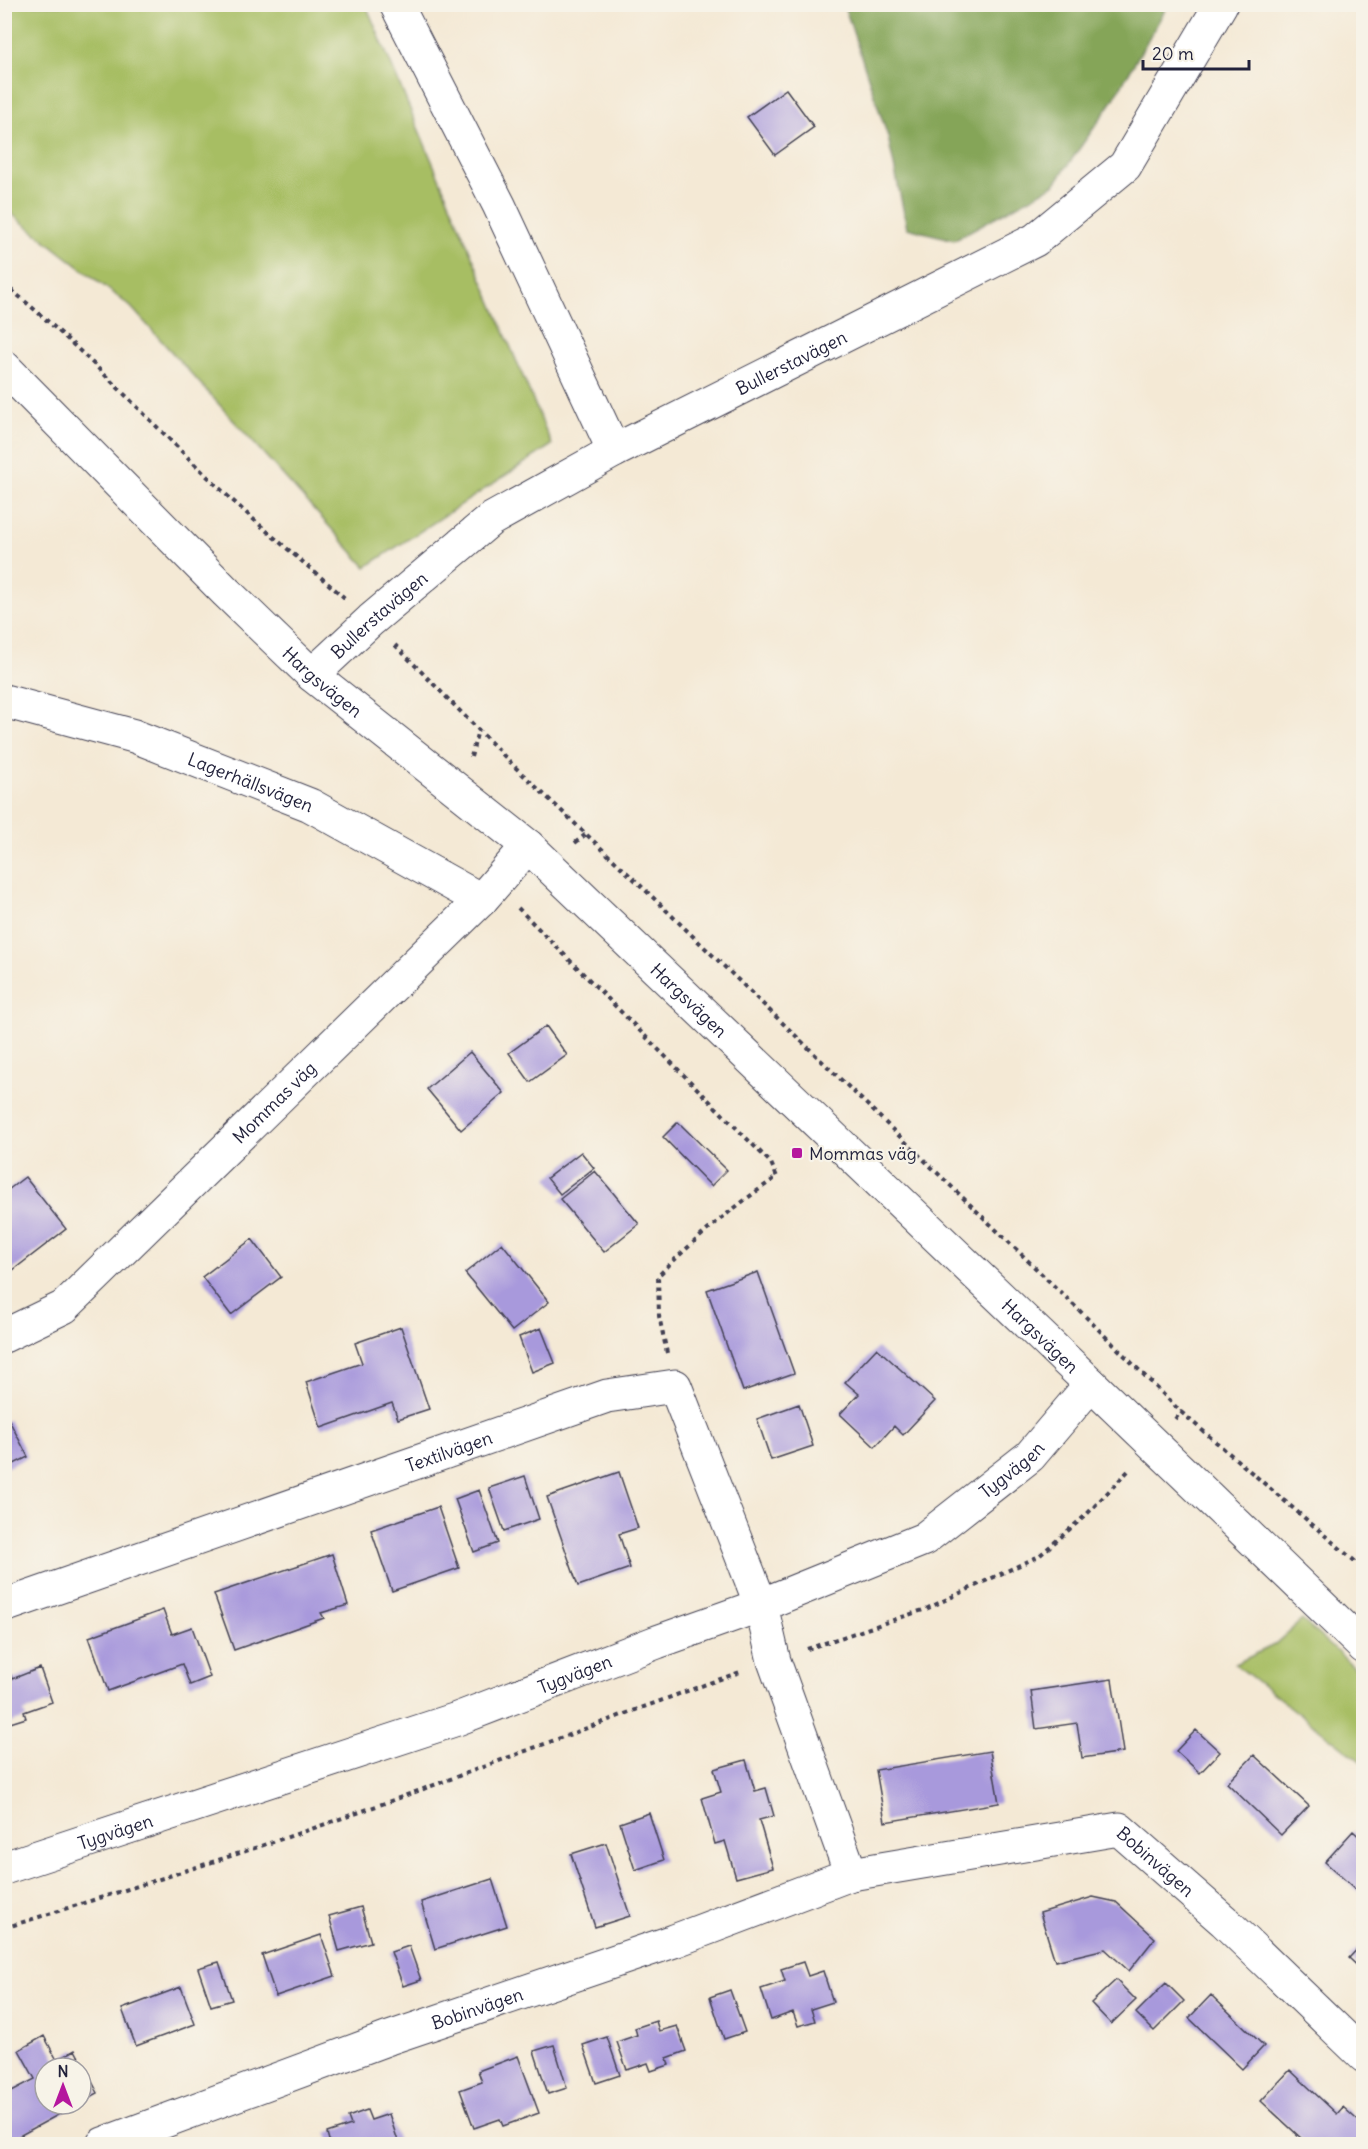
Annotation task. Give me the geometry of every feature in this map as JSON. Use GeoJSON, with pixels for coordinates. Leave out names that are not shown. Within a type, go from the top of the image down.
{"type":"FeatureCollection","features":[{"type":"Feature","properties":{"kind":"street"},"geometry":{"type":"LineString","coordinates":[[396,4],[499,205],[614,451]]}},
{"type":"Feature","properties":{"kind":"street","name":"Bullerstavägen"},"geometry":{"type":"LineString","coordinates":[[312,675],[371,620],[490,520],[614,451],[1035,240],[1125,166],[1221,4]]}},
{"type":"Feature","properties":{"kind":"street","name":"Hargsvägen"},"geometry":{"type":"LineString","coordinates":[[4,367],[226,592],[312,675],[528,846],[1364,1647]]}},
{"type":"Feature","properties":{"kind":"street","name":"Lagerhällsvägen"},"geometry":{"type":"LineString","coordinates":[[4,701],[134,736],[310,805],[481,900]]}},
{"type":"Feature","properties":{"kind":"street","name":"Mommas väg"},"geometry":{"type":"LineString","coordinates":[[4,1336],[64,1307],[481,900],[528,846]]}},
{"type":"Feature","properties":{"kind":"street","name":"Tygvägen"},"geometry":{"type":"LineString","coordinates":[[4,1868],[457,1719],[657,1642],[761,1605],[924,1539],[1030,1456],[1091,1384]]}},
{"type":"Feature","properties":{"kind":"street"},"geometry":{"type":"LineString","coordinates":[[675,1386],[761,1605],[774,1661],[851,1874]]}},
{"type":"Feature","properties":{"kind":"street","name":"Textilvägen"},"geometry":{"type":"LineString","coordinates":[[4,1606],[607,1396],[675,1386]]}},
{"type":"Feature","properties":{"kind":"street","name":"Bobinvägen"},"geometry":{"type":"LineString","coordinates":[[103,2145],[389,2038],[674,1941],[851,1874],[1119,1829],[1224,1921],[1364,2056]]}},
{"type":"Feature","properties":{"kind":"path"},"geometry":{"type":"LineString","coordinates":[[4,284],[109,378],[232,500],[371,620],[478,729],[1083,1314],[1181,1412],[1364,1569]]}},
{"type":"Feature","properties":{"kind":"path"},"geometry":{"type":"LineString","coordinates":[[471,759],[478,729]]}},
{"type":"Feature","properties":{"kind":"path"},"geometry":{"type":"LineString","coordinates":[[513,903],[771,1163],[777,1177],[748,1197],[694,1241],[658,1276],[659,1316],[675,1386]]}},
{"type":"Feature","properties":{"kind":"path"},"geometry":{"type":"LineString","coordinates":[[4,1928],[193,1869],[394,1800],[658,1701],[926,1609],[1039,1556],[1086,1515],[1153,1446],[1181,1412]]}},
{"type":"Feature","properties":{"kind":"green space"},"geometry":{"type":"Polygon","coordinates":[[[4,5],[366,5],[552,445],[366,567],[131,307],[5,209],[4,5]]]}},
{"type":"Feature","properties":{"kind":"green space"},"geometry":{"type":"Polygon","coordinates":[[[844,5],[1168,5],[1112,102],[1054,185],[954,240],[907,228],[888,137],[844,5]]]}},
{"type":"Feature","properties":{"kind":"green space"},"geometry":{"type":"Polygon","coordinates":[[[1302,1620],[1363,1675],[1363,1763],[1235,1664],[1274,1645],[1302,1620]]]}},
{"type":"Feature","properties":{"kind":"building"},"geometry":{"type":"Polygon","coordinates":[[[786,89],[814,127],[775,155],[747,117],[786,89]]]}},
{"type":"Feature","properties":{"kind":"building"},"geometry":{"type":"Polygon","coordinates":[[[546,1026],[567,1055],[530,1082],[509,1053],[546,1026]]]}},
{"type":"Feature","properties":{"kind":"building"},"geometry":{"type":"Polygon","coordinates":[[[470,1052],[504,1093],[461,1130],[427,1089],[470,1052]]]}},
{"type":"Feature","properties":{"kind":"building"},"geometry":{"type":"Polygon","coordinates":[[[678,1122],[727,1170],[711,1186],[663,1137],[678,1122]]]}},
{"type":"Feature","properties":{"kind":"building"},"geometry":{"type":"Polygon","coordinates":[[[581,1152],[594,1168],[560,1194],[547,1178],[581,1152]]]}},
{"type":"Feature","properties":{"kind":"building"},"geometry":{"type":"Polygon","coordinates":[[[595,1171],[639,1224],[604,1252],[560,1199],[595,1171]]]}},
{"type":"Feature","properties":{"kind":"building"},"geometry":{"type":"Polygon","coordinates":[[[25,1177],[66,1229],[4,1277],[4,1193],[25,1177]]]}},
{"type":"Feature","properties":{"kind":"building"},"geometry":{"type":"Polygon","coordinates":[[[252,1239],[281,1277],[231,1315],[202,1277],[252,1239]]]}},
{"type":"Feature","properties":{"kind":"building"},"geometry":{"type":"Polygon","coordinates":[[[502,1243],[549,1302],[512,1331],[465,1273],[502,1243]]]}},
{"type":"Feature","properties":{"kind":"building"},"geometry":{"type":"Polygon","coordinates":[[[758,1272],[794,1373],[743,1391],[707,1290],[758,1272]]]}},
{"type":"Feature","properties":{"kind":"building"},"geometry":{"type":"Polygon","coordinates":[[[401,1327],[429,1409],[398,1419],[392,1403],[321,1428],[306,1382],[362,1363],[355,1343],[401,1327]]]}},
{"type":"Feature","properties":{"kind":"building"},"geometry":{"type":"Polygon","coordinates":[[[541,1328],[555,1363],[532,1372],[519,1337],[541,1328]]]}},
{"type":"Feature","properties":{"kind":"building"},"geometry":{"type":"Polygon","coordinates":[[[877,1348],[935,1401],[903,1435],[894,1426],[875,1447],[840,1414],[859,1394],[845,1382],[877,1348]]]}},
{"type":"Feature","properties":{"kind":"building"},"geometry":{"type":"Polygon","coordinates":[[[799,1404],[813,1446],[771,1460],[757,1419],[799,1404]]]}},
{"type":"Feature","properties":{"kind":"building"},"geometry":{"type":"Polygon","coordinates":[[[9,1420],[28,1457],[4,1469],[4,1422],[9,1420]]]}},
{"type":"Feature","properties":{"kind":"building"},"geometry":{"type":"Polygon","coordinates":[[[619,1472],[638,1528],[619,1534],[630,1568],[578,1586],[547,1497],[619,1472]]]}},
{"type":"Feature","properties":{"kind":"building"},"geometry":{"type":"Polygon","coordinates":[[[525,1476],[539,1519],[504,1531],[489,1488],[525,1476]]]}},
{"type":"Feature","properties":{"kind":"building"},"geometry":{"type":"Polygon","coordinates":[[[479,1490],[498,1543],[474,1552],[455,1499],[479,1490]]]}},
{"type":"Feature","properties":{"kind":"building"},"geometry":{"type":"Polygon","coordinates":[[[438,1507],[459,1568],[392,1591],[371,1530],[438,1507]]]}},
{"type":"Feature","properties":{"kind":"building"},"geometry":{"type":"Polygon","coordinates":[[[332,1554],[348,1605],[321,1613],[324,1618],[234,1650],[214,1594],[332,1554]]]}},
{"type":"Feature","properties":{"kind":"building"},"geometry":{"type":"Polygon","coordinates":[[[163,1610],[172,1634],[192,1627],[210,1677],[190,1685],[182,1664],[108,1691],[89,1637],[163,1610]]]}},
{"type":"Feature","properties":{"kind":"building"},"geometry":{"type":"Polygon","coordinates":[[[40,1668],[52,1702],[24,1712],[26,1718],[4,1725],[4,1675],[10,1673],[12,1679],[40,1668]]]}},
{"type":"Feature","properties":{"kind":"building"},"geometry":{"type":"Polygon","coordinates":[[[1112,1679],[1123,1752],[1082,1758],[1077,1723],[1036,1729],[1031,1691],[1112,1679]]]}},
{"type":"Feature","properties":{"kind":"building"},"geometry":{"type":"Polygon","coordinates":[[[1196,1730],[1220,1752],[1200,1773],[1176,1751],[1196,1730]]]}},
{"type":"Feature","properties":{"kind":"building"},"geometry":{"type":"Polygon","coordinates":[[[990,1751],[999,1803],[885,1822],[876,1770],[990,1751]]]}},
{"type":"Feature","properties":{"kind":"building"},"geometry":{"type":"Polygon","coordinates":[[[1254,1755],[1309,1806],[1281,1835],[1227,1783],[1254,1755]]]}},
{"type":"Feature","properties":{"kind":"building"},"geometry":{"type":"Polygon","coordinates":[[[746,1760],[755,1791],[766,1788],[774,1816],[759,1820],[773,1868],[736,1878],[725,1841],[715,1844],[702,1798],[721,1792],[714,1769],[746,1760]]]}},
{"type":"Feature","properties":{"kind":"building"},"geometry":{"type":"Polygon","coordinates":[[[649,1813],[664,1860],[635,1870],[620,1823],[649,1813]]]}},
{"type":"Feature","properties":{"kind":"building"},"geometry":{"type":"Polygon","coordinates":[[[1353,1831],[1364,1841],[1364,1897],[1325,1862],[1353,1831]]]}},
{"type":"Feature","properties":{"kind":"building"},"geometry":{"type":"Polygon","coordinates":[[[606,1843],[630,1916],[595,1927],[571,1854],[606,1843]]]}},
{"type":"Feature","properties":{"kind":"building"},"geometry":{"type":"Polygon","coordinates":[[[492,1879],[507,1926],[435,1949],[421,1902],[492,1879]]]}},
{"type":"Feature","properties":{"kind":"building"},"geometry":{"type":"Polygon","coordinates":[[[1093,1897],[1116,1902],[1155,1938],[1129,1971],[1105,1949],[1055,1961],[1040,1913],[1093,1897]]]}},
{"type":"Feature","properties":{"kind":"building"},"geometry":{"type":"Polygon","coordinates":[[[361,1907],[371,1942],[339,1951],[329,1916],[361,1907]]]}},
{"type":"Feature","properties":{"kind":"building"},"geometry":{"type":"Polygon","coordinates":[[[321,1935],[335,1976],[276,1996],[262,1955],[321,1935]]]}},
{"type":"Feature","properties":{"kind":"building"},"geometry":{"type":"Polygon","coordinates":[[[1364,1942],[1364,1972],[1349,1958],[1364,1942]]]}},
{"type":"Feature","properties":{"kind":"building"},"geometry":{"type":"Polygon","coordinates":[[[409,1946],[421,1980],[403,1986],[391,1952],[409,1946]]]}},
{"type":"Feature","properties":{"kind":"building"},"geometry":{"type":"Polygon","coordinates":[[[219,1962],[232,2000],[211,2006],[198,1968],[219,1962]]]}},
{"type":"Feature","properties":{"kind":"building"},"geometry":{"type":"Polygon","coordinates":[[[803,1962],[808,1976],[823,1971],[833,2002],[811,2009],[815,2021],[798,2026],[793,2012],[771,2020],[761,1989],[785,1981],[781,1969],[803,1962]]]}},
{"type":"Feature","properties":{"kind":"building"},"geometry":{"type":"Polygon","coordinates":[[[1116,1980],[1136,2000],[1111,2024],[1091,2003],[1116,1980]]]}},
{"type":"Feature","properties":{"kind":"building"},"geometry":{"type":"Polygon","coordinates":[[[1166,1983],[1184,2001],[1154,2031],[1136,2013],[1166,1983]]]}},
{"type":"Feature","properties":{"kind":"building"},"geometry":{"type":"Polygon","coordinates":[[[181,1987],[195,2024],[136,2046],[122,2009],[181,1987]]]}},
{"type":"Feature","properties":{"kind":"building"},"geometry":{"type":"Polygon","coordinates":[[[730,1990],[745,2032],[724,2039],[710,1997],[730,1990]]]}},
{"type":"Feature","properties":{"kind":"building"},"geometry":{"type":"Polygon","coordinates":[[[1211,1995],[1264,2046],[1242,2069],[1189,2018],[1211,1995]]]}},
{"type":"Feature","properties":{"kind":"building"},"geometry":{"type":"Polygon","coordinates":[[[656,2021],[659,2031],[677,2026],[686,2051],[667,2058],[669,2065],[651,2071],[648,2063],[627,2070],[617,2042],[637,2035],[635,2028],[656,2021]]]}},
{"type":"Feature","properties":{"kind":"building"},"geometry":{"type":"Polygon","coordinates":[[[44,2036],[55,2056],[33,2056],[33,2075],[19,2050],[44,2036]]]}},
{"type":"Feature","properties":{"kind":"building"},"geometry":{"type":"Polygon","coordinates":[[[607,2037],[620,2075],[596,2083],[583,2045],[607,2037]]]}},
{"type":"Feature","properties":{"kind":"building"},"geometry":{"type":"Polygon","coordinates":[[[554,2045],[567,2088],[548,2094],[534,2051],[554,2045]]]}},
{"type":"Feature","properties":{"kind":"building"},"geometry":{"type":"Polygon","coordinates":[[[75,2050],[78,2056],[64,2056],[75,2050]]]}},
{"type":"Feature","properties":{"kind":"building"},"geometry":{"type":"Polygon","coordinates":[[[518,2056],[539,2113],[503,2126],[500,2119],[474,2128],[460,2090],[482,2082],[478,2071],[518,2056]]]}},
{"type":"Feature","properties":{"kind":"building"},"geometry":{"type":"Polygon","coordinates":[[[1290,2070],[1337,2114],[1343,2107],[1364,2126],[1364,2139],[1358,2144],[1297,2144],[1302,2139],[1261,2101],[1290,2070]]]}},
{"type":"Feature","properties":{"kind":"building"},"geometry":{"type":"Polygon","coordinates":[[[33,2080],[33,2116],[56,2116],[10,2141],[4,2130],[4,2095],[33,2080]]]}},
{"type":"Feature","properties":{"kind":"building"},"geometry":{"type":"Polygon","coordinates":[[[93,2084],[98,2093],[93,2096],[93,2084]]]}},
{"type":"Feature","properties":{"kind":"building"},"geometry":{"type":"Polygon","coordinates":[[[367,2110],[371,2120],[389,2114],[399,2144],[330,2144],[327,2133],[351,2125],[348,2117],[367,2110]]]}},
{"type":"Feature","properties":{"kind":"place","name":"Mommas väg"},"geometry":{"type":"Point","coordinates":[797,1153]}}]}
